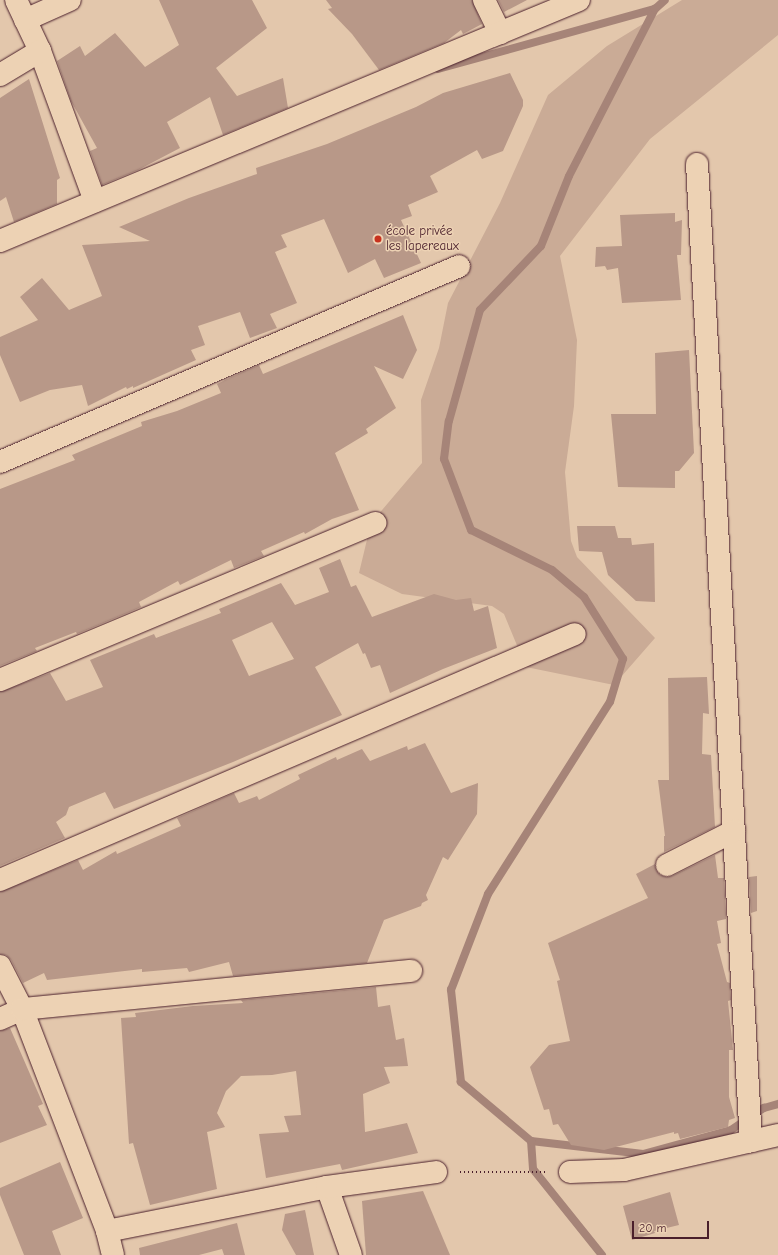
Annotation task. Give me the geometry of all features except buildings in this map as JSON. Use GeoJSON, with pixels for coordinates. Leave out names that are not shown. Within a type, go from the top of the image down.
{"type":"FeatureCollection","features":[{"type":"Feature","properties":{"kind":"street"},"geometry":{"type":"LineString","coordinates":[[16,0],[40,51],[95,201]]}},
{"type":"Feature","properties":{"kind":"street"},"geometry":{"type":"LineString","coordinates":[[25,20],[70,0]]}},
{"type":"Feature","properties":{"kind":"street"},"geometry":{"type":"LineString","coordinates":[[484,0],[500,33]]}},
{"type":"Feature","properties":{"kind":"street"},"geometry":{"type":"LineString","coordinates":[[0,240],[579,0]]}},
{"type":"Feature","properties":{"kind":"street"},"geometry":{"type":"LineString","coordinates":[[0,75],[40,51]]}},
{"type":"Feature","properties":{"kind":"street"},"geometry":{"type":"LineString","coordinates":[[697,164],[751,1142]]}},
{"type":"Feature","properties":{"kind":"street"},"geometry":{"type":"LineString","coordinates":[[0,462],[459,266]]}},
{"type":"Feature","properties":{"kind":"street"},"geometry":{"type":"LineString","coordinates":[[0,680],[375,523]]}},
{"type":"Feature","properties":{"kind":"street"},"geometry":{"type":"LineString","coordinates":[[0,880],[575,634]]}},
{"type":"Feature","properties":{"kind":"street"},"geometry":{"type":"LineString","coordinates":[[667,865],[734,831]]}},
{"type":"Feature","properties":{"kind":"street"},"geometry":{"type":"LineString","coordinates":[[0,966],[22,1010],[107,1231],[113,1255]]}},
{"type":"Feature","properties":{"kind":"street"},"geometry":{"type":"LineString","coordinates":[[0,1019],[22,1010],[411,971]]}},
{"type":"Feature","properties":{"kind":"street"},"geometry":{"type":"LineString","coordinates":[[570,1172],[624,1170],[778,1135]]}},
{"type":"Feature","properties":{"kind":"street"},"geometry":{"type":"LineString","coordinates":[[107,1231],[328,1187],[436,1172]]}},
{"type":"Feature","properties":{"kind":"street"},"geometry":{"type":"LineString","coordinates":[[328,1187],[351,1255]]}},
{"type":"Feature","properties":{"kind":"path"},"geometry":{"type":"LineString","coordinates":[[436,1172],[570,1172]]}},
{"type":"Feature","properties":{"kind":"shaded area"},"geometry":{"type":"Polygon","coordinates":[[[682,0],[778,0],[778,35],[650,139],[560,256],[577,340],[574,406],[565,472],[571,541],[577,557],[655,638],[614,685],[526,667],[504,614],[492,606],[402,594],[359,573],[371,523],[422,463],[421,400],[439,348],[448,303],[500,203],[548,95],[607,46],[682,0]]]}},
{"type":"Feature","properties":{"kind":"waterway"},"geometry":{"type":"LineString","coordinates":[[602,1255],[533,1169],[531,1141],[461,1082],[451,990],[488,894],[610,702],[623,659],[584,597],[552,570],[471,530],[444,459],[449,421],[480,310],[541,246],[569,176],[655,9],[665,0]]}},
{"type":"Feature","properties":{"kind":"waterway"},"geometry":{"type":"LineString","coordinates":[[438,69],[655,9]]}},
{"type":"Feature","properties":{"kind":"waterway"},"geometry":{"type":"LineString","coordinates":[[531,1141],[643,1154],[731,1130],[764,1108],[778,1104]]}},
{"type":"Feature","properties":{"kind":"place","name":"école privée les lapereaux"},"geometry":{"type":"Point","coordinates":[378,239]}}]}
